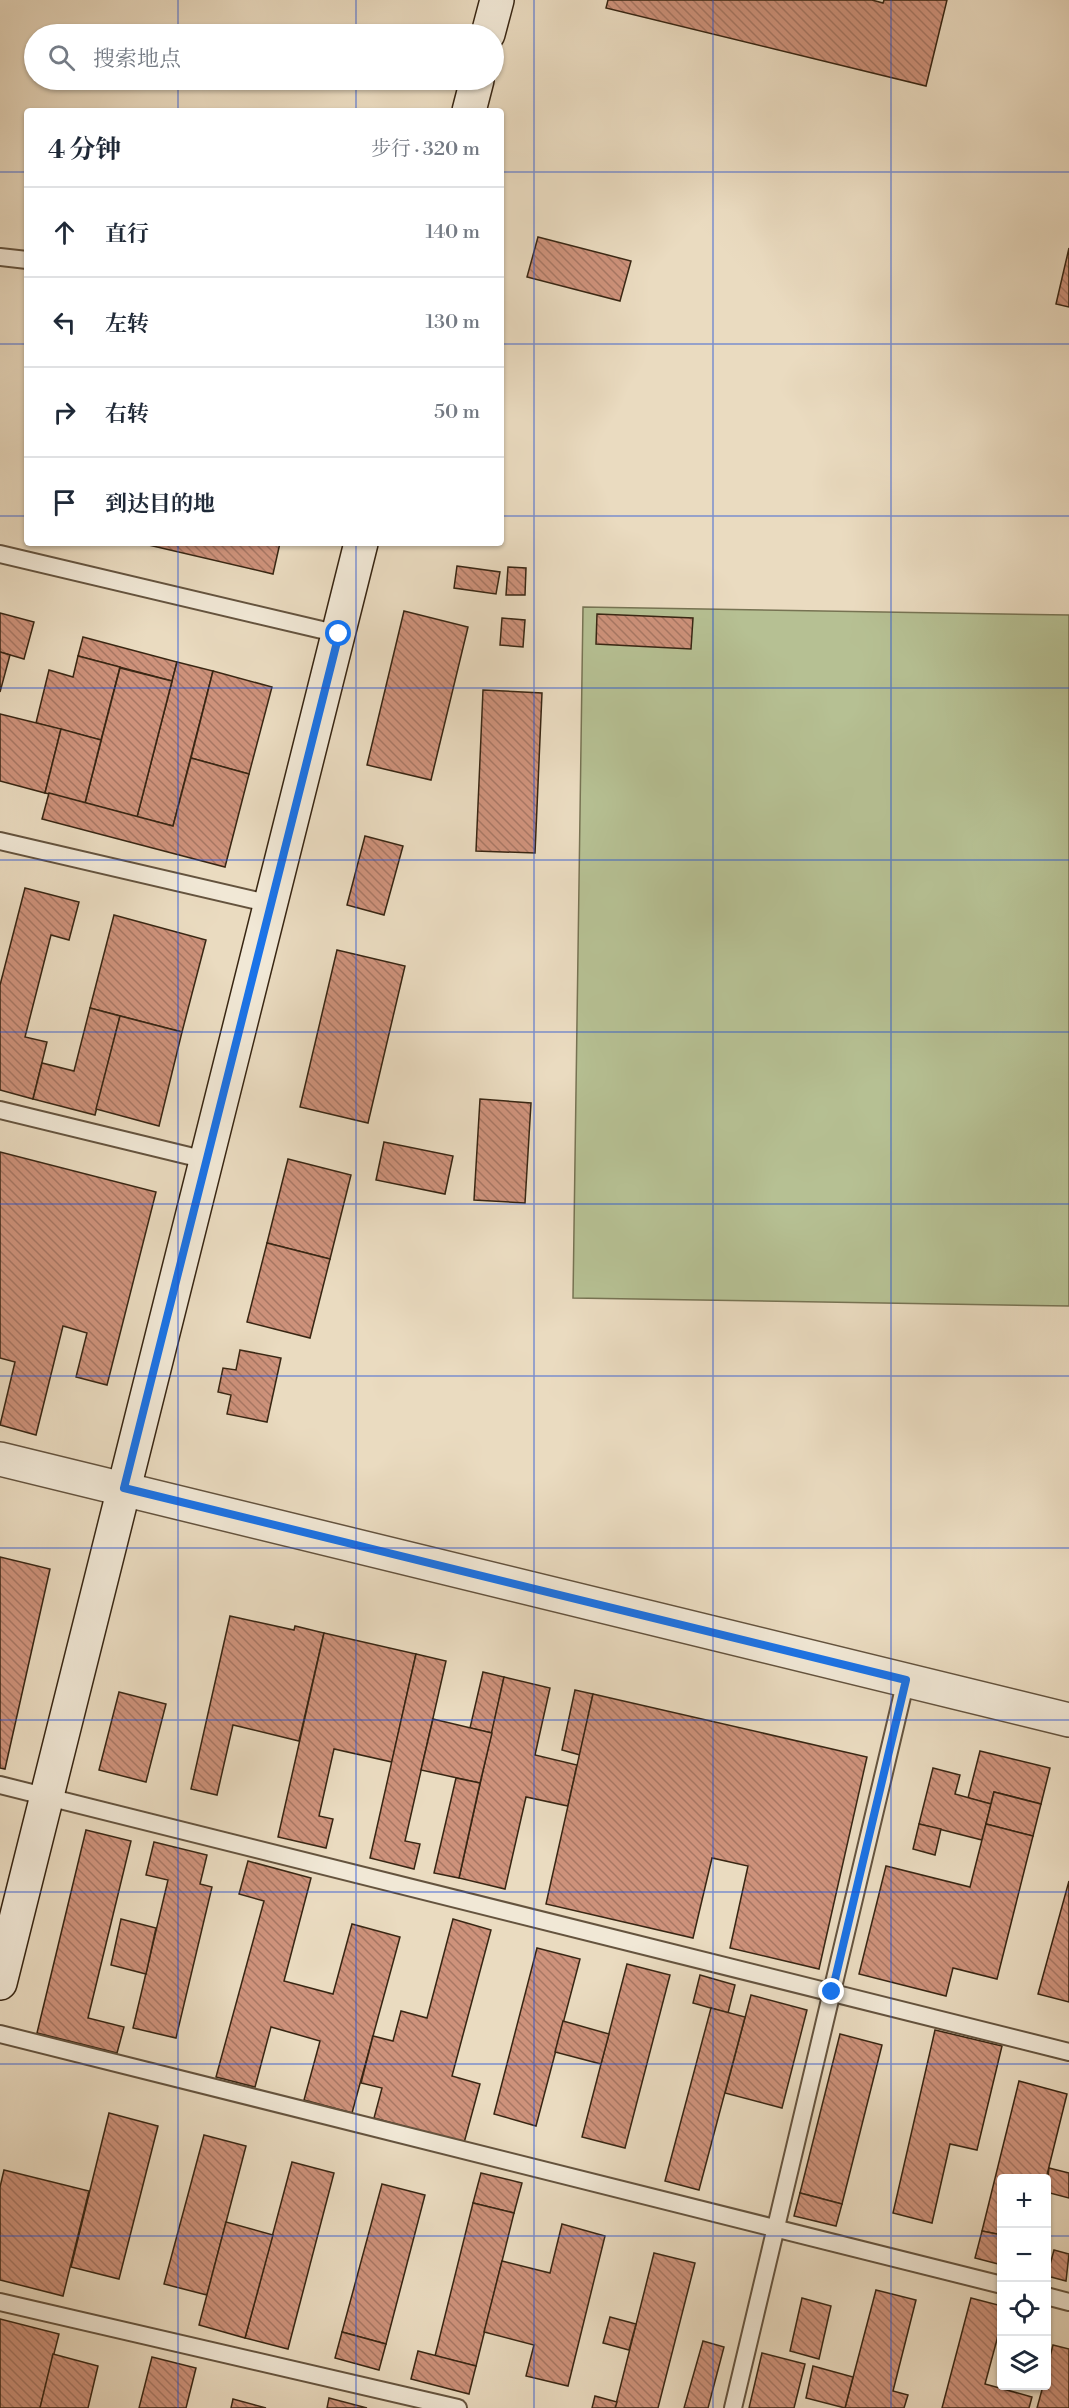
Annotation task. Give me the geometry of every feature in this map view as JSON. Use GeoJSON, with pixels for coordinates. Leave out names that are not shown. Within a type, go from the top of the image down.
{"type":"FeatureCollection","features":[{"type":"Feature","properties":{"kind":"street"},"geometry":{"type":"LineString","coordinates":[[491,24],[497,0]]}},
{"type":"Feature","properties":{"kind":"street"},"geometry":{"type":"LineString","coordinates":[[470,108],[474,90]]}},
{"type":"Feature","properties":{"kind":"street"},"geometry":{"type":"LineString","coordinates":[[0,1983],[360,546]]}},
{"type":"Feature","properties":{"kind":"street"},"geometry":{"type":"LineString","coordinates":[[0,1459],[1069,1720]]}},
{"type":"Feature","properties":{"kind":"lane"},"geometry":{"type":"LineString","coordinates":[[0,257],[24,260]]}},
{"type":"Feature","properties":{"kind":"lane"},"geometry":{"type":"LineString","coordinates":[[0,554],[339,634]]}},
{"type":"Feature","properties":{"kind":"lane"},"geometry":{"type":"LineString","coordinates":[[0,841],[271,904]]}},
{"type":"Feature","properties":{"kind":"lane"},"geometry":{"type":"LineString","coordinates":[[0,1110],[206,1160]]}},
{"type":"Feature","properties":{"kind":"lane"},"geometry":{"type":"LineString","coordinates":[[733,2408],[906,1680]]}},
{"type":"Feature","properties":{"kind":"lane"},"geometry":{"type":"LineString","coordinates":[[0,1785],[1069,2052]]}},
{"type":"Feature","properties":{"kind":"lane"},"geometry":{"type":"LineString","coordinates":[[0,2034],[997,2284]]}},
{"type":"Feature","properties":{"kind":"lane"},"geometry":{"type":"LineString","coordinates":[[1051,2297],[1069,2302]]}},
{"type":"Feature","properties":{"kind":"lane"},"geometry":{"type":"LineString","coordinates":[[0,2302],[458,2408]]}},
{"type":"Feature","properties":{"kind":"green space"},"geometry":{"type":"Polygon","coordinates":[[[583,607],[1069,615],[1069,1306],[573,1298],[583,607]]]}},
{"type":"Feature","properties":{"kind":"building"},"geometry":{"type":"Polygon","coordinates":[[[608,0],[872,0],[883,3],[884,0],[947,0],[926,86],[606,8],[608,0]]]}},
{"type":"Feature","properties":{"kind":"building"},"geometry":{"type":"Polygon","coordinates":[[[538,237],[631,261],[620,301],[527,277],[538,237]]]}},
{"type":"Feature","properties":{"kind":"building"},"geometry":{"type":"Polygon","coordinates":[[[1069,248],[1069,307],[1056,304],[1069,248]]]}},
{"type":"Feature","properties":{"kind":"building"},"geometry":{"type":"Polygon","coordinates":[[[153,546],[279,546],[273,574],[153,546]]]}},
{"type":"Feature","properties":{"kind":"building"},"geometry":{"type":"Polygon","coordinates":[[[457,566],[500,572],[496,594],[454,588],[457,566]]]}},
{"type":"Feature","properties":{"kind":"building"},"geometry":{"type":"Polygon","coordinates":[[[508,567],[526,568],[525,595],[506,595],[508,567]]]}},
{"type":"Feature","properties":{"kind":"building"},"geometry":{"type":"Polygon","coordinates":[[[404,611],[468,627],[431,780],[367,765],[404,611]]]}},
{"type":"Feature","properties":{"kind":"building"},"geometry":{"type":"Polygon","coordinates":[[[0,613],[34,622],[24,659],[0,652],[0,613]]]}},
{"type":"Feature","properties":{"kind":"building"},"geometry":{"type":"Polygon","coordinates":[[[597,614],[693,618],[691,649],[596,644],[597,614]]]}},
{"type":"Feature","properties":{"kind":"building"},"geometry":{"type":"Polygon","coordinates":[[[502,618],[525,620],[523,647],[500,645],[502,618]]]}},
{"type":"Feature","properties":{"kind":"building"},"geometry":{"type":"Polygon","coordinates":[[[83,637],[177,662],[172,681],[78,656],[83,637]]]}},
{"type":"Feature","properties":{"kind":"building"},"geometry":{"type":"Polygon","coordinates":[[[0,652],[10,655],[0,692],[0,652]]]}},
{"type":"Feature","properties":{"kind":"building"},"geometry":{"type":"Polygon","coordinates":[[[78,656],[120,667],[101,740],[36,723],[49,670],[73,677],[78,656]]]}},
{"type":"Feature","properties":{"kind":"building"},"geometry":{"type":"Polygon","coordinates":[[[177,662],[213,671],[173,826],[137,817],[177,662]]]}},
{"type":"Feature","properties":{"kind":"building"},"geometry":{"type":"Polygon","coordinates":[[[120,668],[172,681],[137,817],[85,803],[120,668]]]}},
{"type":"Feature","properties":{"kind":"building"},"geometry":{"type":"Polygon","coordinates":[[[213,671],[272,687],[249,774],[191,758],[213,671]]]}},
{"type":"Feature","properties":{"kind":"building"},"geometry":{"type":"Polygon","coordinates":[[[483,690],[542,693],[535,853],[476,851],[483,690]]]}},
{"type":"Feature","properties":{"kind":"building"},"geometry":{"type":"Polygon","coordinates":[[[0,714],[61,729],[45,793],[0,781],[0,714]]]}},
{"type":"Feature","properties":{"kind":"building"},"geometry":{"type":"Polygon","coordinates":[[[61,729],[101,740],[85,803],[45,793],[61,729]]]}},
{"type":"Feature","properties":{"kind":"building"},"geometry":{"type":"Polygon","coordinates":[[[191,758],[249,774],[225,867],[42,819],[49,793],[173,826],[191,758]]]}},
{"type":"Feature","properties":{"kind":"building"},"geometry":{"type":"Polygon","coordinates":[[[365,836],[403,846],[384,915],[347,905],[365,836]]]}},
{"type":"Feature","properties":{"kind":"building"},"geometry":{"type":"Polygon","coordinates":[[[25,888],[79,902],[69,940],[51,935],[25,1037],[47,1042],[33,1099],[0,1090],[0,985],[25,888]]]}},
{"type":"Feature","properties":{"kind":"building"},"geometry":{"type":"Polygon","coordinates":[[[114,915],[206,940],[182,1032],[90,1008],[114,915]]]}},
{"type":"Feature","properties":{"kind":"building"},"geometry":{"type":"Polygon","coordinates":[[[337,950],[405,966],[368,1123],[300,1107],[337,950]]]}},
{"type":"Feature","properties":{"kind":"building"},"geometry":{"type":"Polygon","coordinates":[[[90,1008],[120,1016],[95,1115],[33,1099],[42,1063],[74,1071],[90,1008]]]}},
{"type":"Feature","properties":{"kind":"building"},"geometry":{"type":"Polygon","coordinates":[[[120,1016],[182,1032],[159,1126],[96,1109],[120,1016]]]}},
{"type":"Feature","properties":{"kind":"building"},"geometry":{"type":"Polygon","coordinates":[[[480,1099],[531,1103],[525,1203],[474,1200],[480,1099]]]}},
{"type":"Feature","properties":{"kind":"building"},"geometry":{"type":"Polygon","coordinates":[[[384,1142],[453,1156],[445,1194],[376,1180],[384,1142]]]}},
{"type":"Feature","properties":{"kind":"building"},"geometry":{"type":"Polygon","coordinates":[[[0,1152],[156,1192],[107,1385],[76,1377],[87,1333],[63,1326],[36,1435],[0,1425],[15,1362],[0,1358],[0,1152]]]}},
{"type":"Feature","properties":{"kind":"building"},"geometry":{"type":"Polygon","coordinates":[[[288,1159],[351,1175],[330,1259],[267,1243],[288,1159]]]}},
{"type":"Feature","properties":{"kind":"building"},"geometry":{"type":"Polygon","coordinates":[[[267,1243],[330,1259],[310,1338],[247,1322],[267,1243]]]}},
{"type":"Feature","properties":{"kind":"building"},"geometry":{"type":"Polygon","coordinates":[[[240,1350],[281,1358],[267,1422],[227,1414],[231,1395],[218,1392],[223,1368],[236,1370],[240,1350]]]}},
{"type":"Feature","properties":{"kind":"building"},"geometry":{"type":"Polygon","coordinates":[[[0,1557],[50,1569],[5,1769],[0,1768],[0,1557]]]}},
{"type":"Feature","properties":{"kind":"building"},"geometry":{"type":"Polygon","coordinates":[[[230,1616],[294,1630],[295,1626],[324,1633],[299,1741],[233,1725],[217,1795],[191,1789],[230,1616]]]}},
{"type":"Feature","properties":{"kind":"building"},"geometry":{"type":"Polygon","coordinates":[[[324,1633],[416,1654],[392,1762],[334,1749],[319,1816],[333,1819],[326,1848],[278,1837],[324,1633]]]}},
{"type":"Feature","properties":{"kind":"building"},"geometry":{"type":"Polygon","coordinates":[[[416,1654],[446,1661],[405,1841],[420,1844],[414,1869],[370,1858],[416,1654]]]}},
{"type":"Feature","properties":{"kind":"building"},"geometry":{"type":"Polygon","coordinates":[[[483,1672],[504,1677],[492,1733],[470,1728],[483,1672]]]}},
{"type":"Feature","properties":{"kind":"building"},"geometry":{"type":"Polygon","coordinates":[[[504,1677],[550,1688],[535,1755],[577,1765],[568,1806],[526,1797],[505,1889],[459,1878],[504,1677]]]}},
{"type":"Feature","properties":{"kind":"building"},"geometry":{"type":"Polygon","coordinates":[[[575,1690],[593,1694],[580,1755],[562,1750],[575,1690]]]}},
{"type":"Feature","properties":{"kind":"building"},"geometry":{"type":"Polygon","coordinates":[[[119,1692],[166,1704],[146,1782],[99,1770],[119,1692]]]}},
{"type":"Feature","properties":{"kind":"building"},"geometry":{"type":"Polygon","coordinates":[[[593,1694],[867,1757],[819,1969],[730,1948],[748,1866],[712,1858],[693,1938],[546,1904],[593,1694]]]}},
{"type":"Feature","properties":{"kind":"building"},"geometry":{"type":"Polygon","coordinates":[[[433,1719],[492,1733],[480,1783],[421,1770],[433,1719]]]}},
{"type":"Feature","properties":{"kind":"building"},"geometry":{"type":"Polygon","coordinates":[[[980,1751],[1050,1768],[1041,1804],[994,1792],[991,1804],[968,1798],[980,1751]]]}},
{"type":"Feature","properties":{"kind":"building"},"geometry":{"type":"Polygon","coordinates":[[[933,1768],[960,1775],[955,1794],[991,1804],[982,1840],[919,1824],[933,1768]]]}},
{"type":"Feature","properties":{"kind":"building"},"geometry":{"type":"Polygon","coordinates":[[[456,1778],[480,1783],[459,1878],[434,1873],[456,1778]]]}},
{"type":"Feature","properties":{"kind":"building"},"geometry":{"type":"Polygon","coordinates":[[[994,1792],[1041,1804],[1033,1836],[986,1824],[994,1792]]]}},
{"type":"Feature","properties":{"kind":"building"},"geometry":{"type":"Polygon","coordinates":[[[919,1824],[941,1829],[935,1855],[913,1849],[919,1824]]]}},
{"type":"Feature","properties":{"kind":"building"},"geometry":{"type":"Polygon","coordinates":[[[986,1824],[1033,1836],[997,1979],[953,1968],[946,1996],[859,1974],[886,1866],[970,1887],[986,1824]]]}},
{"type":"Feature","properties":{"kind":"building"},"geometry":{"type":"Polygon","coordinates":[[[86,1830],[131,1841],[88,2018],[124,2027],[117,2053],[37,2033],[86,1830]]]}},
{"type":"Feature","properties":{"kind":"building"},"geometry":{"type":"Polygon","coordinates":[[[154,1842],[207,1855],[200,1884],[212,1887],[176,2038],[133,2028],[168,1880],[146,1875],[154,1842]]]}},
{"type":"Feature","properties":{"kind":"building"},"geometry":{"type":"Polygon","coordinates":[[[248,1861],[311,1878],[284,1981],[333,1994],[352,1924],[400,1937],[352,2113],[304,2100],[320,2041],[271,2027],[255,2087],[216,2077],[264,1901],[239,1894],[248,1861]]]}},
{"type":"Feature","properties":{"kind":"building"},"geometry":{"type":"Polygon","coordinates":[[[1069,1881],[1069,2002],[1038,1994],[1069,1881]]]}},
{"type":"Feature","properties":{"kind":"building"},"geometry":{"type":"Polygon","coordinates":[[[121,1919],[156,1928],[146,1974],[111,1965],[121,1919]]]}},
{"type":"Feature","properties":{"kind":"building"},"geometry":{"type":"Polygon","coordinates":[[[453,1919],[491,1930],[452,2076],[480,2084],[464,2143],[374,2118],[382,2088],[361,2083],[373,2036],[393,2041],[401,2011],[427,2018],[453,1919]]]}},
{"type":"Feature","properties":{"kind":"building"},"geometry":{"type":"Polygon","coordinates":[[[537,1948],[580,1959],[536,2126],[494,2114],[537,1948]]]}},
{"type":"Feature","properties":{"kind":"building"},"geometry":{"type":"Polygon","coordinates":[[[627,1964],[670,1975],[625,2148],[582,2137],[627,1964]]]}},
{"type":"Feature","properties":{"kind":"building"},"geometry":{"type":"Polygon","coordinates":[[[700,1975],[735,1985],[728,2013],[693,2003],[700,1975]]]}},
{"type":"Feature","properties":{"kind":"building"},"geometry":{"type":"Polygon","coordinates":[[[751,1995],[807,2010],[782,2108],[725,2093],[751,1995]]]}},
{"type":"Feature","properties":{"kind":"building"},"geometry":{"type":"Polygon","coordinates":[[[711,2008],[745,2017],[699,2190],[665,2181],[711,2008]]]}},
{"type":"Feature","properties":{"kind":"building"},"geometry":{"type":"Polygon","coordinates":[[[563,2021],[609,2034],[601,2064],[555,2052],[563,2021]]]}},
{"type":"Feature","properties":{"kind":"building"},"geometry":{"type":"Polygon","coordinates":[[[935,2030],[1002,2046],[977,2150],[950,2144],[932,2223],[893,2213],[935,2030]]]}},
{"type":"Feature","properties":{"kind":"building"},"geometry":{"type":"Polygon","coordinates":[[[840,2034],[882,2045],[842,2204],[800,2193],[840,2034]]]}},
{"type":"Feature","properties":{"kind":"building"},"geometry":{"type":"Polygon","coordinates":[[[1019,2081],[1067,2094],[1047,2174],[997,2174],[997,2234],[982,2231],[1019,2081]]]}},
{"type":"Feature","properties":{"kind":"building"},"geometry":{"type":"Polygon","coordinates":[[[109,2113],[158,2126],[119,2279],[71,2267],[109,2113]]]}},
{"type":"Feature","properties":{"kind":"building"},"geometry":{"type":"Polygon","coordinates":[[[204,2135],[246,2146],[207,2295],[164,2284],[204,2135]]]}},
{"type":"Feature","properties":{"kind":"building"},"geometry":{"type":"Polygon","coordinates":[[[292,2162],[334,2173],[288,2349],[245,2338],[292,2162]]]}},
{"type":"Feature","properties":{"kind":"building"},"geometry":{"type":"Polygon","coordinates":[[[1049,2168],[1069,2173],[1069,2198],[1051,2193],[1051,2174],[1048,2174],[1049,2168]]]}},
{"type":"Feature","properties":{"kind":"building"},"geometry":{"type":"Polygon","coordinates":[[[4,2170],[89,2191],[63,2296],[0,2280],[0,2187],[4,2170]]]}},
{"type":"Feature","properties":{"kind":"building"},"geometry":{"type":"Polygon","coordinates":[[[481,2173],[522,2183],[514,2213],[473,2203],[481,2173]]]}},
{"type":"Feature","properties":{"kind":"building"},"geometry":{"type":"Polygon","coordinates":[[[382,2184],[425,2195],[386,2344],[342,2332],[382,2184]]]}},
{"type":"Feature","properties":{"kind":"building"},"geometry":{"type":"Polygon","coordinates":[[[800,2193],[842,2204],[836,2226],[794,2216],[800,2193]]]}},
{"type":"Feature","properties":{"kind":"building"},"geometry":{"type":"Polygon","coordinates":[[[473,2203],[514,2213],[476,2366],[435,2356],[473,2203]]]}},
{"type":"Feature","properties":{"kind":"building"},"geometry":{"type":"Polygon","coordinates":[[[226,2222],[273,2235],[245,2338],[199,2325],[226,2222]]]}},
{"type":"Feature","properties":{"kind":"building"},"geometry":{"type":"Polygon","coordinates":[[[562,2224],[605,2236],[568,2386],[526,2376],[534,2345],[484,2332],[502,2261],[550,2273],[562,2224]]]}},
{"type":"Feature","properties":{"kind":"building"},"geometry":{"type":"Polygon","coordinates":[[[982,2231],[997,2234],[997,2264],[975,2258],[982,2231]]]}},
{"type":"Feature","properties":{"kind":"building"},"geometry":{"type":"Polygon","coordinates":[[[1054,2250],[1069,2254],[1066,2281],[1051,2277],[1054,2250]]]}},
{"type":"Feature","properties":{"kind":"building"},"geometry":{"type":"Polygon","coordinates":[[[654,2253],[695,2263],[658,2408],[615,2408],[654,2253]]]}},
{"type":"Feature","properties":{"kind":"building"},"geometry":{"type":"Polygon","coordinates":[[[876,2290],[916,2300],[893,2391],[908,2395],[904,2408],[845,2408],[876,2290]]]}},
{"type":"Feature","properties":{"kind":"building"},"geometry":{"type":"Polygon","coordinates":[[[802,2298],[831,2306],[819,2359],[790,2351],[802,2298]]]}},
{"type":"Feature","properties":{"kind":"building"},"geometry":{"type":"Polygon","coordinates":[[[971,2298],[997,2305],[997,2340],[985,2384],[997,2387],[997,2390],[1007,2390],[1032,2397],[1029,2408],[942,2408],[971,2298]]]}},
{"type":"Feature","properties":{"kind":"building"},"geometry":{"type":"Polygon","coordinates":[[[610,2317],[636,2324],[629,2350],[603,2343],[610,2317]]]}},
{"type":"Feature","properties":{"kind":"building"},"geometry":{"type":"Polygon","coordinates":[[[0,2319],[59,2334],[40,2408],[0,2408],[0,2319]]]}},
{"type":"Feature","properties":{"kind":"building"},"geometry":{"type":"Polygon","coordinates":[[[342,2332],[386,2344],[379,2370],[335,2358],[342,2332]]]}},
{"type":"Feature","properties":{"kind":"building"},"geometry":{"type":"Polygon","coordinates":[[[703,2341],[724,2347],[708,2408],[684,2408],[703,2341]]]}},
{"type":"Feature","properties":{"kind":"building"},"geometry":{"type":"Polygon","coordinates":[[[1053,2345],[1069,2349],[1069,2408],[1037,2408],[1042,2390],[1051,2390],[1053,2345]]]}},
{"type":"Feature","properties":{"kind":"building"},"geometry":{"type":"Polygon","coordinates":[[[418,2351],[476,2366],[469,2394],[411,2379],[418,2351]]]}},
{"type":"Feature","properties":{"kind":"building"},"geometry":{"type":"Polygon","coordinates":[[[762,2353],[805,2364],[794,2408],[749,2408],[762,2353]]]}},
{"type":"Feature","properties":{"kind":"building"},"geometry":{"type":"Polygon","coordinates":[[[53,2354],[98,2366],[88,2408],[40,2408],[53,2354]]]}},
{"type":"Feature","properties":{"kind":"building"},"geometry":{"type":"Polygon","coordinates":[[[152,2357],[196,2368],[186,2408],[139,2408],[152,2357]]]}},
{"type":"Feature","properties":{"kind":"building"},"geometry":{"type":"Polygon","coordinates":[[[813,2366],[853,2377],[845,2408],[806,2398],[813,2366]]]}},
{"type":"Feature","properties":{"kind":"building"},"geometry":{"type":"Polygon","coordinates":[[[595,2396],[617,2402],[615,2408],[592,2408],[595,2396]]]}},
{"type":"Feature","properties":{"kind":"building"},"geometry":{"type":"Polygon","coordinates":[[[329,2398],[367,2408],[327,2408],[329,2398]]]}},
{"type":"Feature","properties":{"kind":"building"},"geometry":{"type":"Polygon","coordinates":[[[233,2399],[266,2408],[231,2408],[233,2399]]]}},
{"type":"Feature","properties":{"kind":"route"},"geometry":{"type":"LineString","coordinates":[[339,634],[124,1488],[906,1680],[832,1992]]}}]}
